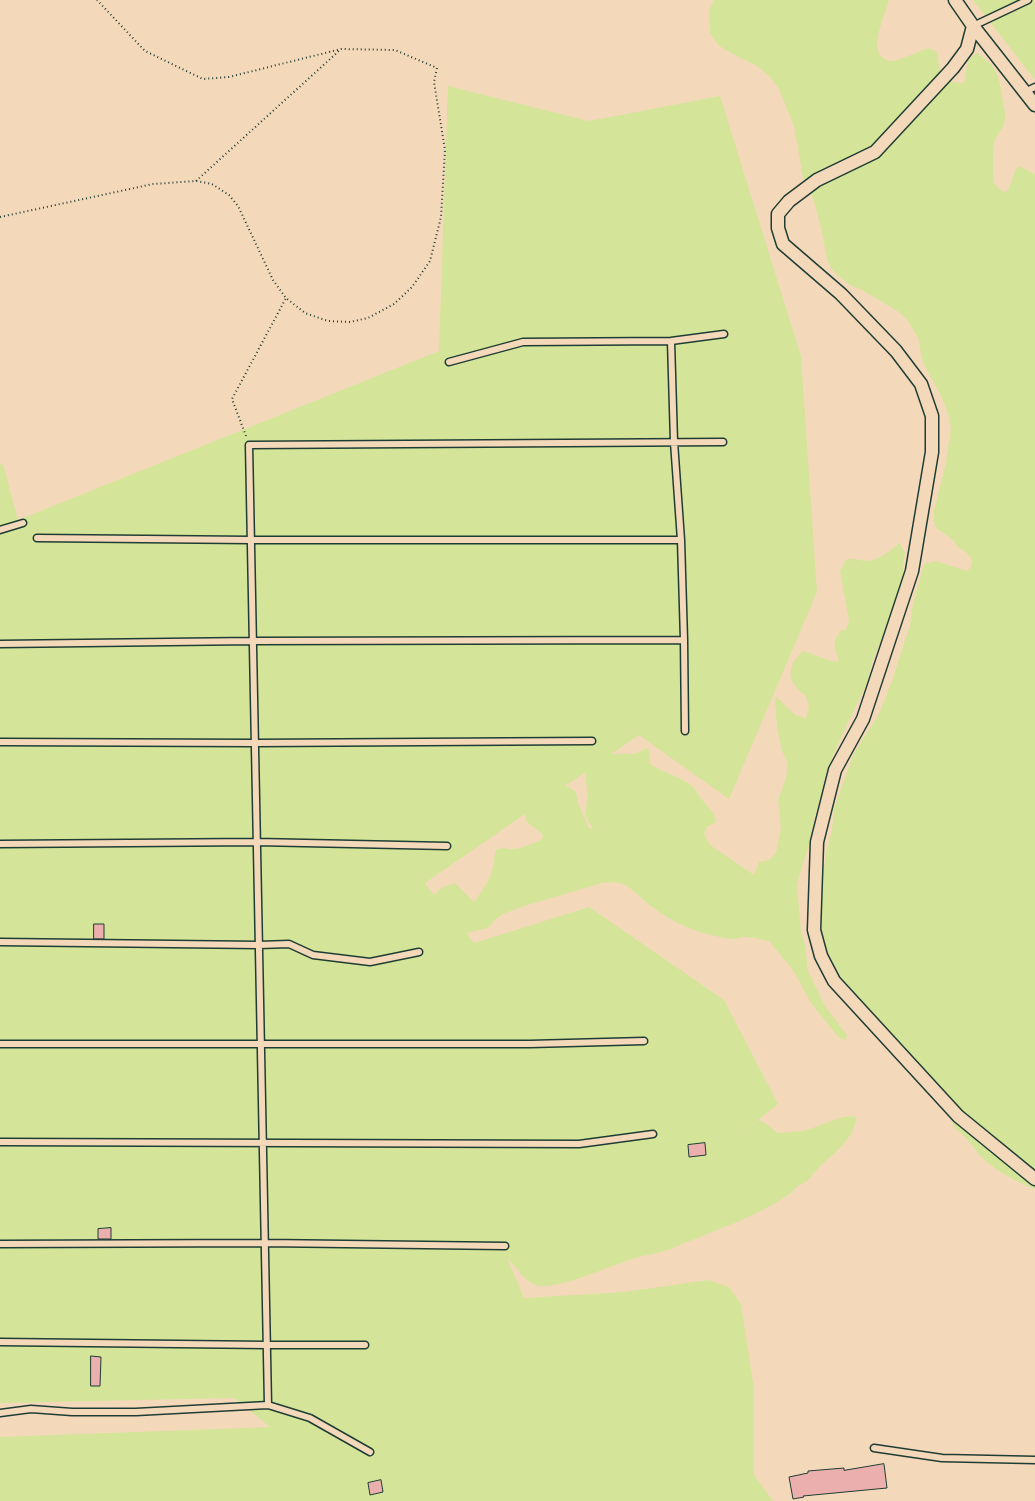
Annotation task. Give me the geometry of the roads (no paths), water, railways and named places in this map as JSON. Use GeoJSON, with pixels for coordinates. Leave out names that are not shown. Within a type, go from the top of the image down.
{"type":"FeatureCollection","features":[{"type":"Feature","properties":{"kind":"street"},"geometry":{"type":"LineString","coordinates":[[955,0],[973,26],[1030,90],[1035,105]]}},
{"type":"Feature","properties":{"kind":"street"},"geometry":{"type":"LineString","coordinates":[[973,26],[967,50],[953,68],[875,152],[817,180],[789,201],[778,214],[778,228],[783,244],[841,294],[896,351],[921,384],[932,416],[932,452],[912,572],[863,719],[835,770],[817,842],[814,930],[821,956],[834,981],[958,1116],[1035,1179]]}},
{"type":"Feature","properties":{"kind":"lane"},"geometry":{"type":"LineString","coordinates":[[973,26],[1028,0]]}},
{"type":"Feature","properties":{"kind":"lane"},"geometry":{"type":"LineString","coordinates":[[449,362],[523,342],[670,341],[724,334]]}},
{"type":"Feature","properties":{"kind":"lane"},"geometry":{"type":"LineString","coordinates":[[670,341],[674,442],[681,540],[685,731]]}},
{"type":"Feature","properties":{"kind":"lane"},"geometry":{"type":"LineString","coordinates":[[268,1405],[249,445],[723,442]]}},
{"type":"Feature","properties":{"kind":"lane"},"geometry":{"type":"LineString","coordinates":[[0,530],[23,523]]}},
{"type":"Feature","properties":{"kind":"lane"},"geometry":{"type":"LineString","coordinates":[[37,538],[251,540],[681,540]]}},
{"type":"Feature","properties":{"kind":"lane"},"geometry":{"type":"LineString","coordinates":[[0,644],[253,641],[684,640]]}},
{"type":"Feature","properties":{"kind":"lane"},"geometry":{"type":"LineString","coordinates":[[0,742],[255,744],[592,741]]}},
{"type":"Feature","properties":{"kind":"lane"},"geometry":{"type":"LineString","coordinates":[[0,844],[257,842],[447,846]]}},
{"type":"Feature","properties":{"kind":"lane"},"geometry":{"type":"LineString","coordinates":[[0,942],[259,945],[289,944],[313,955],[370,962],[419,952]]}},
{"type":"Feature","properties":{"kind":"lane"},"geometry":{"type":"LineString","coordinates":[[0,1044],[530,1044],[644,1041]]}},
{"type":"Feature","properties":{"kind":"lane"},"geometry":{"type":"LineString","coordinates":[[0,1142],[579,1144],[653,1134]]}},
{"type":"Feature","properties":{"kind":"lane"},"geometry":{"type":"LineString","coordinates":[[0,1244],[265,1243],[506,1246]]}},
{"type":"Feature","properties":{"kind":"lane"},"geometry":{"type":"LineString","coordinates":[[0,1342],[365,1345]]}},
{"type":"Feature","properties":{"kind":"lane"},"geometry":{"type":"LineString","coordinates":[[0,1413],[31,1409],[72,1412],[136,1412],[268,1405],[310,1418],[370,1452]]}},
{"type":"Feature","properties":{"kind":"lane"},"geometry":{"type":"LineString","coordinates":[[874,1448],[942,1458],[1035,1460]]}}]}
